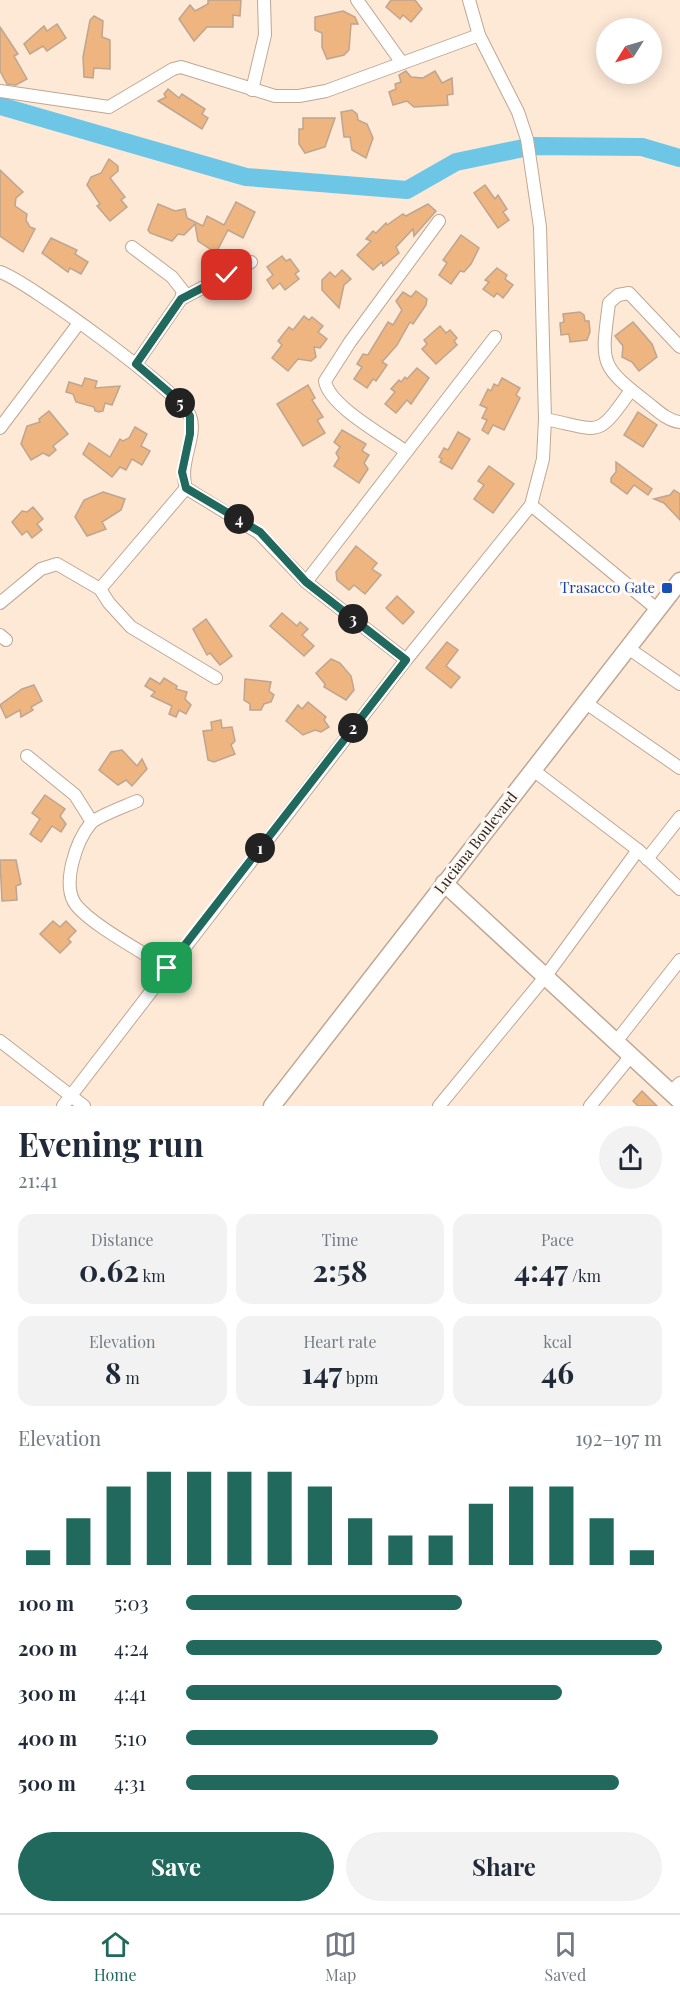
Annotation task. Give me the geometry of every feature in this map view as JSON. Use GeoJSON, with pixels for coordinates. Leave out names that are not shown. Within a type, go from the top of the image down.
{"type":"FeatureCollection","features":[{"type":"Feature","properties":{"kind":"street"},"geometry":{"type":"LineString","coordinates":[[252,90],[265,35],[264,0]]}},
{"type":"Feature","properties":{"kind":"street"},"geometry":{"type":"LineString","coordinates":[[357,0],[402,63]]}},
{"type":"Feature","properties":{"kind":"street"},"geometry":{"type":"LineString","coordinates":[[63,1106],[406,660],[531,505],[543,459],[545,419],[540,227],[527,139],[518,112],[479,35],[469,0]]}},
{"type":"Feature","properties":{"kind":"street"},"geometry":{"type":"LineString","coordinates":[[0,91],[109,107],[173,69],[181,67],[275,96],[299,96],[326,91],[479,35]]}},
{"type":"Feature","properties":{"kind":"street"},"geometry":{"type":"LineString","coordinates":[[405,451],[335,400],[326,388],[325,381],[339,357],[439,221]]}},
{"type":"Feature","properties":{"kind":"street"},"geometry":{"type":"LineString","coordinates":[[132,247],[180,284],[183,291],[181,299],[136,364]]}},
{"type":"Feature","properties":{"kind":"street"},"geometry":{"type":"LineString","coordinates":[[181,299],[251,262]]}},
{"type":"Feature","properties":{"kind":"street"},"geometry":{"type":"LineString","coordinates":[[0,272],[22,282],[136,364],[178,400],[190,416],[190,434],[182,472],[186,488],[260,532],[306,582],[406,660]]}},
{"type":"Feature","properties":{"kind":"street"},"geometry":{"type":"LineString","coordinates":[[680,347],[629,293],[623,293],[609,303],[605,361],[613,374],[631,390],[667,418],[680,422]]}},
{"type":"Feature","properties":{"kind":"street"},"geometry":{"type":"LineString","coordinates":[[0,428],[79,323]]}},
{"type":"Feature","properties":{"kind":"street"},"geometry":{"type":"LineString","coordinates":[[306,582],[495,337]]}},
{"type":"Feature","properties":{"kind":"street"},"geometry":{"type":"LineString","coordinates":[[545,419],[592,429],[602,427],[610,420],[631,390]]}},
{"type":"Feature","properties":{"kind":"street"},"geometry":{"type":"LineString","coordinates":[[100,589],[186,488]]}},
{"type":"Feature","properties":{"kind":"street"},"geometry":{"type":"LineString","coordinates":[[531,505],[658,610]]}},
{"type":"Feature","properties":{"kind":"street"},"geometry":{"type":"LineString","coordinates":[[0,603],[35,573],[51,564],[73,571],[100,589],[131,627],[216,678]]}},
{"type":"Feature","properties":{"kind":"street","name":"Luciana Boulevard"},"geometry":{"type":"LineString","coordinates":[[272,1106],[628,648],[658,610],[677,591]]}},
{"type":"Feature","properties":{"kind":"street"},"geometry":{"type":"LineString","coordinates":[[628,648],[680,684]]}},
{"type":"Feature","properties":{"kind":"street"},"geometry":{"type":"LineString","coordinates":[[586,703],[680,768]]}},
{"type":"Feature","properties":{"kind":"street"},"geometry":{"type":"LineString","coordinates":[[27,756],[75,795],[92,822]]}},
{"type":"Feature","properties":{"kind":"street"},"geometry":{"type":"LineString","coordinates":[[533,770],[643,854],[680,890]]}},
{"type":"Feature","properties":{"kind":"street"},"geometry":{"type":"LineString","coordinates":[[137,801],[92,822],[74,857],[69,877],[73,899],[89,916],[167,968]]}},
{"type":"Feature","properties":{"kind":"street"},"geometry":{"type":"LineString","coordinates":[[439,1106],[643,854],[680,817]]}},
{"type":"Feature","properties":{"kind":"street"},"geometry":{"type":"LineString","coordinates":[[444,883],[630,1057],[677,1092]]}},
{"type":"Feature","properties":{"kind":"street"},"geometry":{"type":"LineString","coordinates":[[615,1043],[680,960]]}},
{"type":"Feature","properties":{"kind":"street"},"geometry":{"type":"LineString","coordinates":[[0,1041],[84,1106]]}},
{"type":"Feature","properties":{"kind":"street"},"geometry":{"type":"LineString","coordinates":[[590,1106],[630,1057]]}},
{"type":"Feature","properties":{"kind":"building"},"geometry":{"type":"Polygon","coordinates":[[[208,0],[241,0],[240,16],[233,15],[233,27],[207,27],[194,41],[179,19],[190,5],[195,11],[208,4],[208,0]]]}},
{"type":"Feature","properties":{"kind":"building"},"geometry":{"type":"Polygon","coordinates":[[[391,0],[415,0],[422,9],[411,22],[403,15],[400,19],[386,7],[391,0]]]}},
{"type":"Feature","properties":{"kind":"building"},"geometry":{"type":"Polygon","coordinates":[[[343,11],[355,17],[358,24],[351,24],[349,50],[344,55],[327,59],[322,47],[322,33],[315,30],[315,17],[343,11]]]}},
{"type":"Feature","properties":{"kind":"building"},"geometry":{"type":"Polygon","coordinates":[[[94,16],[103,21],[102,37],[110,40],[110,69],[94,68],[93,78],[84,77],[83,57],[90,20],[94,16]]]}},
{"type":"Feature","properties":{"kind":"building"},"geometry":{"type":"Polygon","coordinates":[[[57,24],[66,38],[47,51],[43,46],[30,54],[24,44],[44,26],[47,31],[57,24]]]}},
{"type":"Feature","properties":{"kind":"building"},"geometry":{"type":"Polygon","coordinates":[[[0,27],[18,54],[14,56],[27,79],[16,85],[7,84],[0,71],[0,27]]]}},
{"type":"Feature","properties":{"kind":"building"},"geometry":{"type":"Polygon","coordinates":[[[406,71],[411,77],[423,78],[435,71],[442,83],[452,78],[453,94],[447,95],[448,105],[414,107],[407,101],[393,105],[389,92],[396,89],[395,84],[401,82],[399,75],[406,71]]]}},
{"type":"Feature","properties":{"kind":"building"},"geometry":{"type":"Polygon","coordinates":[[[168,89],[179,98],[182,94],[205,109],[202,114],[208,118],[202,129],[158,101],[166,97],[164,94],[168,89]]]}},
{"type":"Feature","properties":{"kind":"building"},"geometry":{"type":"Polygon","coordinates":[[[352,110],[357,114],[358,120],[367,124],[373,138],[366,158],[352,150],[350,137],[344,137],[341,112],[352,110]]]}},
{"type":"Feature","properties":{"kind":"building"},"geometry":{"type":"Polygon","coordinates":[[[303,118],[335,118],[325,147],[305,153],[299,144],[299,129],[303,129],[303,118]]]}},
{"type":"Feature","properties":{"kind":"building"},"geometry":{"type":"Polygon","coordinates":[[[109,159],[118,166],[118,171],[110,178],[125,197],[121,200],[127,207],[110,221],[97,206],[100,204],[87,185],[91,177],[101,173],[109,159]]]}},
{"type":"Feature","properties":{"kind":"building"},"geometry":{"type":"Polygon","coordinates":[[[0,170],[23,192],[16,198],[15,206],[27,214],[26,220],[30,227],[35,229],[23,252],[0,236],[0,170]]]}},
{"type":"Feature","properties":{"kind":"building"},"geometry":{"type":"Polygon","coordinates":[[[485,185],[495,199],[498,195],[507,209],[503,212],[509,220],[498,228],[474,193],[485,185]]]}},
{"type":"Feature","properties":{"kind":"building"},"geometry":{"type":"Polygon","coordinates":[[[236,202],[255,212],[243,238],[228,230],[216,253],[198,241],[195,224],[184,235],[178,234],[172,241],[150,233],[148,230],[158,204],[175,211],[185,209],[187,218],[203,226],[207,216],[224,225],[236,202]]]}},
{"type":"Feature","properties":{"kind":"building"},"geometry":{"type":"Polygon","coordinates":[[[428,204],[436,211],[414,236],[413,229],[396,247],[399,253],[383,266],[382,262],[373,270],[357,255],[371,241],[366,239],[373,231],[376,233],[386,223],[387,225],[403,214],[406,216],[428,204]]]}},
{"type":"Feature","properties":{"kind":"building"},"geometry":{"type":"Polygon","coordinates":[[[461,235],[479,248],[471,264],[464,272],[460,271],[451,284],[439,275],[447,263],[443,260],[461,235]]]}},
{"type":"Feature","properties":{"kind":"building"},"geometry":{"type":"Polygon","coordinates":[[[51,238],[77,250],[75,254],[88,262],[81,274],[70,268],[68,272],[42,253],[51,238]]]}},
{"type":"Feature","properties":{"kind":"building"},"geometry":{"type":"Polygon","coordinates":[[[282,256],[286,261],[290,259],[299,271],[295,274],[299,279],[285,290],[280,283],[273,289],[267,280],[273,275],[267,267],[282,256]]]}},
{"type":"Feature","properties":{"kind":"building"},"geometry":{"type":"Polygon","coordinates":[[[497,268],[507,275],[505,279],[513,285],[503,298],[497,293],[494,297],[483,289],[489,282],[485,280],[497,268]]]}},
{"type":"Feature","properties":{"kind":"building"},"geometry":{"type":"Polygon","coordinates":[[[342,270],[351,279],[344,285],[339,308],[322,290],[322,280],[330,272],[335,277],[342,270]]]}},
{"type":"Feature","properties":{"kind":"building"},"geometry":{"type":"Polygon","coordinates":[[[416,291],[427,299],[426,305],[413,324],[410,322],[397,345],[382,362],[387,365],[376,381],[373,379],[367,388],[354,379],[362,367],[357,364],[363,354],[368,355],[388,322],[393,325],[402,310],[396,301],[403,292],[411,297],[416,291]]]}},
{"type":"Feature","properties":{"kind":"building"},"geometry":{"type":"Polygon","coordinates":[[[580,312],[584,315],[585,321],[589,321],[590,332],[587,340],[570,342],[569,334],[561,335],[560,323],[564,322],[563,314],[580,312]]]}},
{"type":"Feature","properties":{"kind":"building"},"geometry":{"type":"Polygon","coordinates":[[[304,316],[309,320],[312,317],[323,326],[318,332],[327,339],[320,348],[314,347],[316,357],[311,361],[298,359],[288,371],[272,358],[282,345],[278,341],[289,327],[293,330],[304,316]]]}},
{"type":"Feature","properties":{"kind":"building"},"geometry":{"type":"Polygon","coordinates":[[[633,322],[652,344],[657,357],[639,371],[632,362],[622,357],[623,346],[615,336],[633,322]]]}},
{"type":"Feature","properties":{"kind":"building"},"geometry":{"type":"Polygon","coordinates":[[[440,326],[446,333],[450,330],[457,338],[454,341],[457,345],[436,364],[422,349],[427,344],[424,340],[440,326]]]}},
{"type":"Feature","properties":{"kind":"building"},"geometry":{"type":"Polygon","coordinates":[[[417,368],[429,378],[411,404],[407,400],[396,413],[385,404],[395,392],[391,389],[399,380],[401,382],[405,377],[407,379],[417,368]]]}},
{"type":"Feature","properties":{"kind":"building"},"geometry":{"type":"Polygon","coordinates":[[[85,378],[97,381],[95,388],[120,386],[112,405],[105,403],[103,411],[95,411],[94,407],[76,402],[73,394],[66,392],[69,382],[82,386],[85,378]]]}},
{"type":"Feature","properties":{"kind":"building"},"geometry":{"type":"Polygon","coordinates":[[[502,378],[520,388],[516,395],[520,398],[504,430],[493,425],[488,434],[482,430],[487,420],[482,418],[487,408],[480,405],[488,389],[491,391],[494,384],[498,386],[502,378]]]}},
{"type":"Feature","properties":{"kind":"building"},"geometry":{"type":"Polygon","coordinates":[[[308,385],[315,398],[312,400],[323,417],[317,420],[325,433],[303,446],[277,404],[308,385]]]}},
{"type":"Feature","properties":{"kind":"building"},"geometry":{"type":"Polygon","coordinates":[[[49,411],[68,434],[53,446],[56,450],[49,456],[43,453],[31,460],[21,444],[27,426],[40,422],[39,419],[49,411]]]}},
{"type":"Feature","properties":{"kind":"building"},"geometry":{"type":"Polygon","coordinates":[[[638,412],[657,425],[643,447],[624,435],[638,412]]]}},
{"type":"Feature","properties":{"kind":"building"},"geometry":{"type":"Polygon","coordinates":[[[135,427],[147,434],[141,446],[150,451],[142,465],[132,459],[126,470],[120,467],[112,477],[83,454],[89,443],[110,457],[120,439],[123,441],[129,438],[135,427]]]}},
{"type":"Feature","properties":{"kind":"building"},"geometry":{"type":"Polygon","coordinates":[[[342,430],[366,444],[362,451],[369,455],[364,463],[368,469],[359,483],[334,466],[339,458],[336,453],[340,447],[334,442],[342,430]]]}},
{"type":"Feature","properties":{"kind":"building"},"geometry":{"type":"Polygon","coordinates":[[[458,432],[470,439],[452,469],[440,462],[442,459],[439,457],[444,448],[448,450],[458,432]]]}},
{"type":"Feature","properties":{"kind":"building"},"geometry":{"type":"Polygon","coordinates":[[[616,462],[652,489],[648,495],[634,485],[627,494],[611,482],[616,472],[616,462]]]}},
{"type":"Feature","properties":{"kind":"building"},"geometry":{"type":"Polygon","coordinates":[[[489,466],[514,484],[493,513],[474,499],[484,485],[478,481],[489,466]]]}},
{"type":"Feature","properties":{"kind":"building"},"geometry":{"type":"Polygon","coordinates":[[[674,490],[680,494],[680,520],[664,503],[654,499],[670,495],[674,490]]]}},
{"type":"Feature","properties":{"kind":"building"},"geometry":{"type":"Polygon","coordinates":[[[103,492],[125,499],[121,510],[102,522],[106,529],[87,536],[75,517],[84,500],[103,492]]]}},
{"type":"Feature","properties":{"kind":"building"},"geometry":{"type":"Polygon","coordinates":[[[33,507],[43,519],[37,524],[42,530],[32,538],[27,531],[22,535],[12,522],[22,511],[27,512],[33,507]]]}},
{"type":"Feature","properties":{"kind":"building"},"geometry":{"type":"Polygon","coordinates":[[[356,546],[377,563],[372,569],[381,575],[365,594],[354,585],[349,590],[337,580],[336,572],[356,546]]]}},
{"type":"Feature","properties":{"kind":"building"},"geometry":{"type":"Polygon","coordinates":[[[397,596],[414,612],[403,624],[386,608],[397,596]]]}},
{"type":"Feature","properties":{"kind":"building"},"geometry":{"type":"Polygon","coordinates":[[[282,613],[297,626],[300,622],[308,629],[302,635],[314,646],[304,656],[270,626],[282,613]]]}},
{"type":"Feature","properties":{"kind":"building"},"geometry":{"type":"Polygon","coordinates":[[[206,619],[232,656],[220,665],[210,653],[207,655],[193,629],[206,619]]]}},
{"type":"Feature","properties":{"kind":"building"},"geometry":{"type":"Polygon","coordinates":[[[447,642],[458,650],[446,666],[460,677],[451,688],[426,668],[447,642]]]}},
{"type":"Feature","properties":{"kind":"building"},"geometry":{"type":"Polygon","coordinates":[[[331,659],[340,663],[351,676],[354,690],[346,700],[324,687],[325,684],[316,673],[331,659]]]}},
{"type":"Feature","properties":{"kind":"building"},"geometry":{"type":"Polygon","coordinates":[[[150,678],[160,684],[164,678],[177,686],[176,689],[187,692],[185,699],[191,705],[186,714],[179,710],[176,717],[169,714],[172,706],[151,696],[155,692],[145,686],[150,678]]]}},
{"type":"Feature","properties":{"kind":"building"},"geometry":{"type":"Polygon","coordinates":[[[245,679],[271,682],[269,691],[274,695],[271,702],[264,704],[261,710],[250,710],[250,704],[244,700],[245,679]]]}},
{"type":"Feature","properties":{"kind":"building"},"geometry":{"type":"Polygon","coordinates":[[[34,685],[42,701],[31,707],[33,710],[21,717],[20,710],[6,718],[0,705],[22,689],[34,685]]]}},
{"type":"Feature","properties":{"kind":"building"},"geometry":{"type":"Polygon","coordinates":[[[308,702],[326,717],[324,720],[329,727],[321,732],[315,730],[303,735],[286,721],[298,705],[302,709],[308,702]]]}},
{"type":"Feature","properties":{"kind":"building"},"geometry":{"type":"Polygon","coordinates":[[[221,720],[222,728],[232,727],[235,741],[231,745],[235,754],[214,762],[208,760],[203,731],[212,730],[211,722],[221,720]]]}},
{"type":"Feature","properties":{"kind":"building"},"geometry":{"type":"Polygon","coordinates":[[[122,750],[137,766],[142,759],[147,769],[132,786],[126,780],[118,785],[99,770],[111,752],[122,750]]]}},
{"type":"Feature","properties":{"kind":"building"},"geometry":{"type":"Polygon","coordinates":[[[45,795],[65,809],[60,816],[66,824],[61,832],[52,826],[41,842],[30,834],[40,819],[32,813],[45,795]]]}},
{"type":"Feature","properties":{"kind":"building"},"geometry":{"type":"Polygon","coordinates":[[[0,860],[16,860],[21,884],[16,886],[17,900],[2,901],[0,860]]]}},
{"type":"Feature","properties":{"kind":"building"},"geometry":{"type":"Polygon","coordinates":[[[53,921],[60,927],[66,921],[76,931],[68,939],[71,942],[60,953],[40,934],[53,921]]]}},
{"type":"Feature","properties":{"kind":"building"},"geometry":{"type":"Polygon","coordinates":[[[642,1091],[657,1106],[638,1106],[633,1101],[642,1091]]]}},
{"type":"Feature","properties":{"kind":"waterway"},"geometry":{"type":"LineString","coordinates":[[0,106],[246,177],[407,190],[456,162],[533,146],[642,147],[680,158]]}},
{"type":"Feature","properties":{"kind":"place","name":"Trasacco Gate"},"geometry":{"type":"Point","coordinates":[667,588]}},
{"type":"Feature","properties":{"kind":"route"},"geometry":{"type":"LineString","coordinates":[[167,968],[406,660],[306,582],[260,532],[186,488],[182,472],[192,423],[190,416],[178,400],[136,364],[181,299],[227,275]]}}]}
